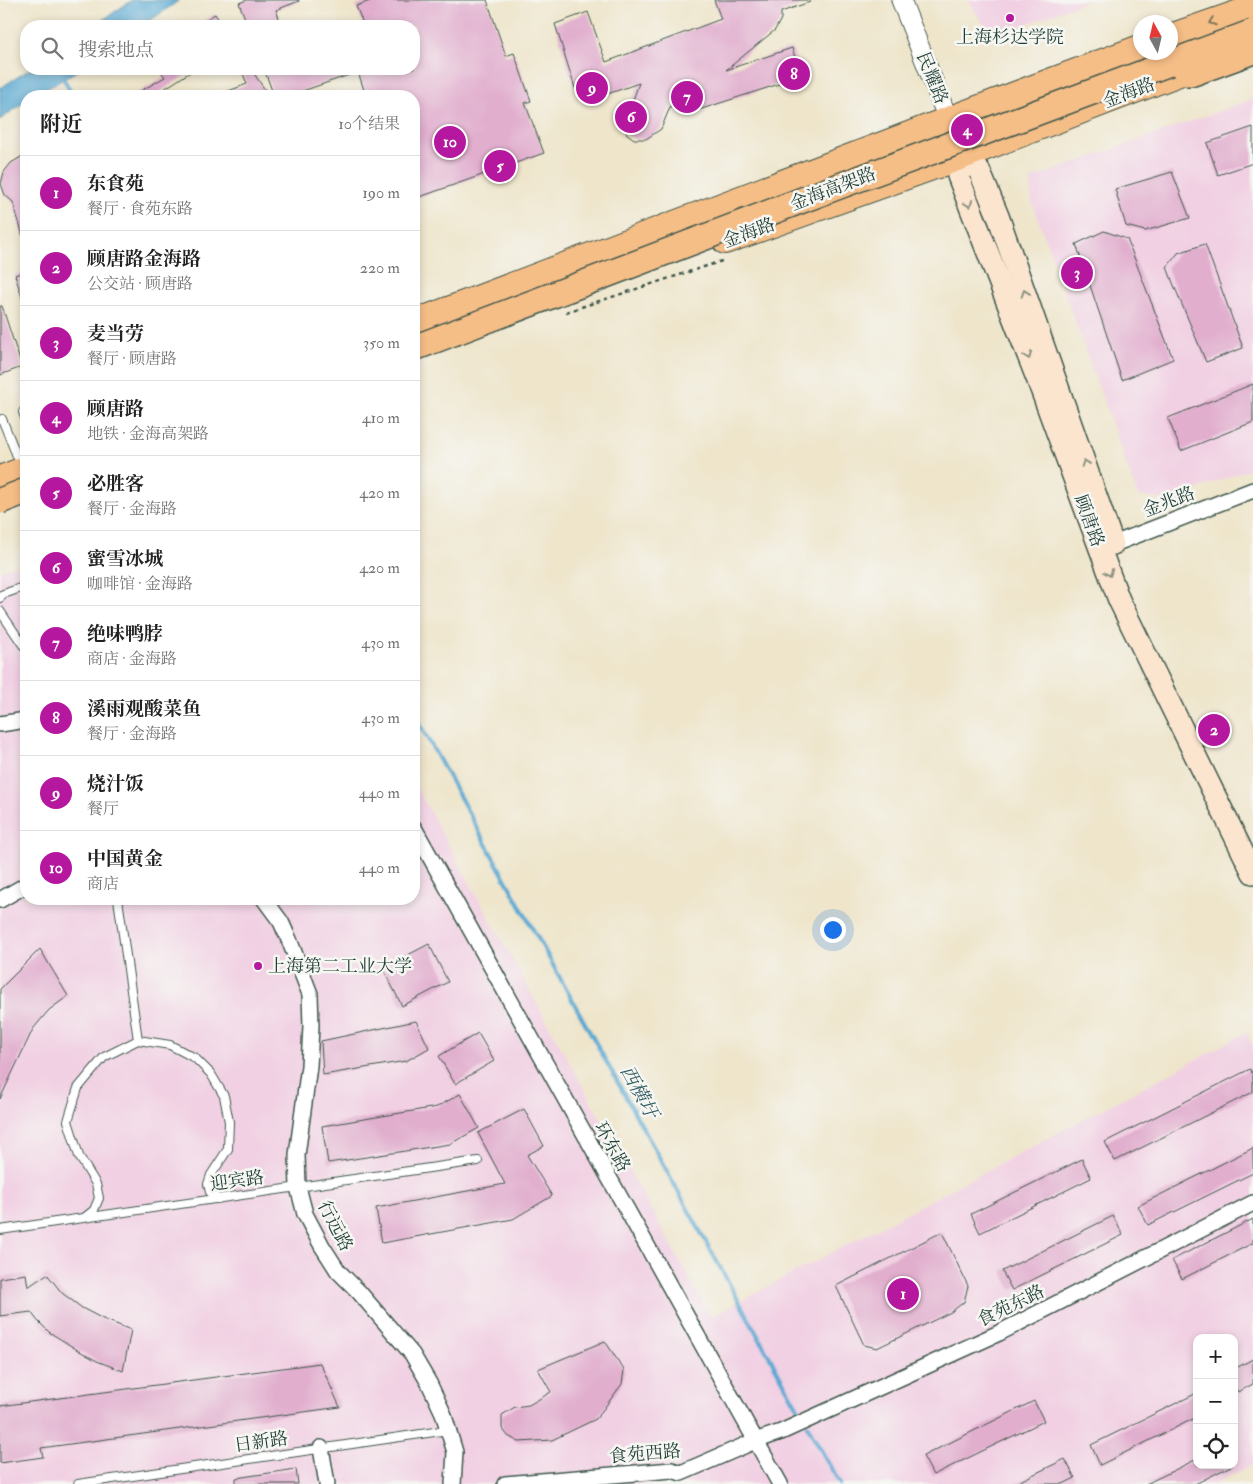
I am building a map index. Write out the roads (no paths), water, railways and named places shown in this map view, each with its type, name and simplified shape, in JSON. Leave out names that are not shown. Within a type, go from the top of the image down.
[{"type":"highway","name":"金海高架路","points":[[420,346],[853,181],[1253,32]]},
{"type":"highway","points":[[1141,74],[1193,73],[1253,51]]},
{"type":"highway","name":"金海高架路","points":[[420,329],[888,153],[1145,60]]},
{"type":"highway","points":[[0,485],[20,480]]},
{"type":"highway","points":[[0,501],[20,482]]},
{"type":"main road","points":[[1178,33],[1253,7]]},
{"type":"main road","name":"金海路","points":[[420,354],[960,158],[1253,45]]},
{"type":"main road","name":"金海路","points":[[420,320],[1133,51]]},
{"type":"main road","name":"民耀路","points":[[948,119],[960,158]]},
{"type":"main road","name":"顾唐路","points":[[960,158],[958,176],[1038,381],[1106,546],[1131,589],[1253,843]]},
{"type":"main road","points":[[0,508],[20,483]]},
{"type":"main road","name":"顾唐路","points":[[1106,546],[1119,600],[1253,873]]},
{"type":"street","name":"民耀路","points":[[901,0],[948,119]]},
{"type":"street","name":"金兆路","points":[[1106,546],[1253,490]]},
{"type":"street","points":[[0,724],[20,721]]},
{"type":"street","name":"环东路","points":[[420,839],[780,1484]]},
{"type":"street","points":[[0,900],[20,888]]},
{"type":"street","name":"行远路","points":[[268,905],[281,922],[310,994],[309,1058],[297,1155],[298,1188],[305,1214],[338,1271],[359,1292],[412,1354],[429,1383],[443,1413],[455,1452],[453,1484]]},
{"type":"street","name":"食苑东路","points":[[781,1432],[999,1334],[1253,1203]]},
{"type":"street","name":"食苑西路","points":[[505,1484],[672,1470],[682,1478],[755,1441],[781,1432]]},
{"type":"street","points":[[322,1448],[327,1484]]},
{"type":"lane","points":[[2,419],[20,474]]},
{"type":"lane","points":[[0,598],[1,594],[20,588]]},
{"type":"lane","points":[[0,611],[20,641]]},
{"type":"lane","points":[[119,905],[138,1040]]},
{"type":"lane","points":[[84,1218],[94,1210],[99,1198],[96,1184],[79,1156],[68,1121],[78,1088],[104,1057],[138,1040],[170,1045],[196,1058],[211,1074],[224,1096],[229,1122],[228,1149],[211,1175],[208,1184],[210,1192],[218,1199]]},
{"type":"lane","name":"迎宾路","points":[[0,1230],[478,1161]]},
{"type":"lane","name":"日新路","points":[[78,1484],[448,1430]]},
{"type":"water","points":[[132,0],[180,0],[151,20],[103,20]]},
{"type":"water","points":[[21,75],[70,75],[45,90],[20,90],[20,105],[0,120],[0,88]]},
{"type":"waterway","points":[[62,76],[70,90]]},
{"type":"waterway","name":"西横圩","points":[[420,725],[804,1419]]},
{"type":"waterway","name":"西横圩","points":[[807,1425],[840,1484]]},
{"type":"place","name":"上海杉达学院","points":[[1010,18]]},
{"type":"place","name":"溪雨观酸菜鱼","points":[[794,74]]},
{"type":"place","name":"烧汁饭","points":[[592,88]]},
{"type":"place","name":"绝味鸭脖","points":[[687,97]]},
{"type":"place","name":"蜜雪冰城","points":[[631,117]]},
{"type":"place","name":"顾唐路","points":[[967,130]]},
{"type":"place","name":"中国黄金","points":[[450,142]]},
{"type":"place","name":"必胜客","points":[[500,166]]},
{"type":"place","name":"麦当劳","points":[[1077,273]]},
{"type":"place","name":"顾唐路金海路","points":[[1214,730]]},
{"type":"place","name":"上海第二工业大学","points":[[258,966]]},
{"type":"place","name":"东食苑","points":[[903,1294]]}]
